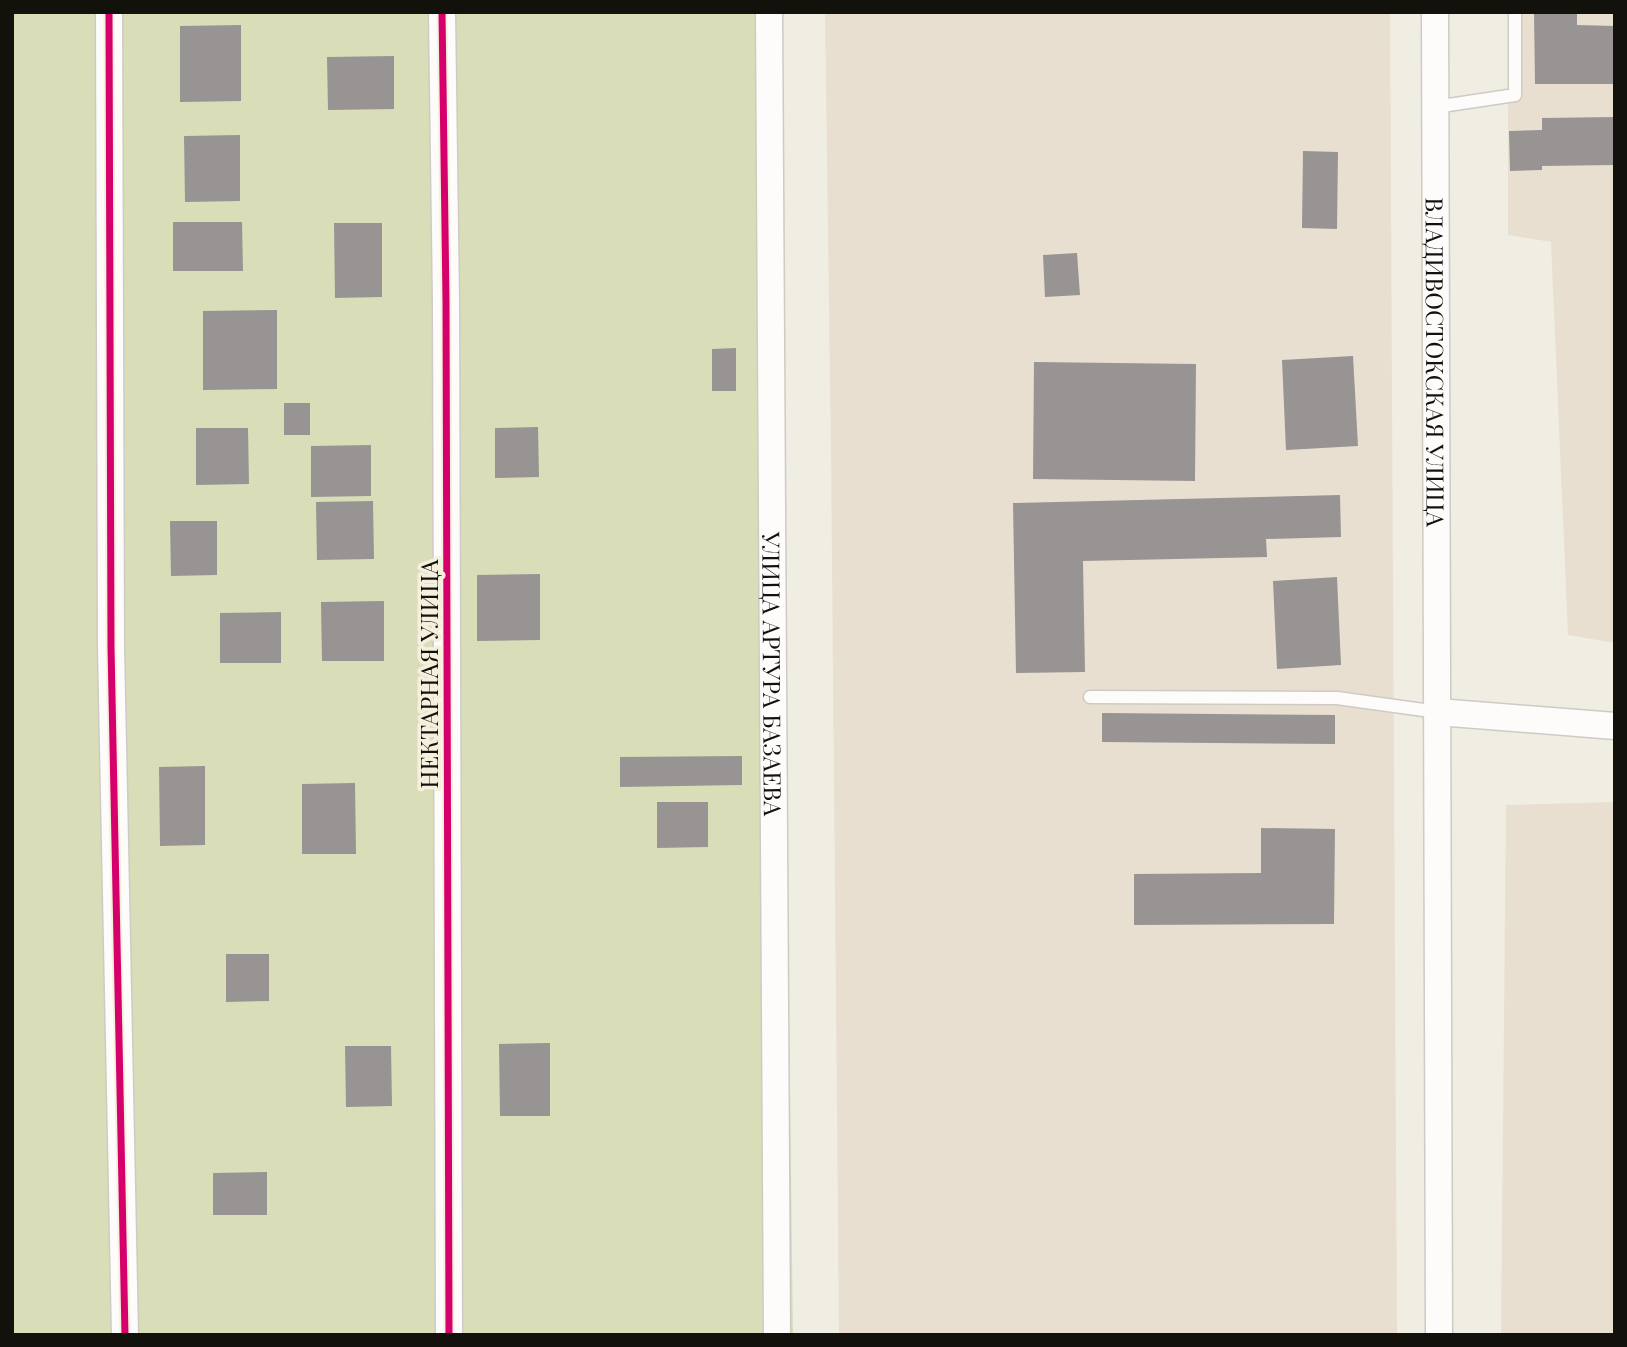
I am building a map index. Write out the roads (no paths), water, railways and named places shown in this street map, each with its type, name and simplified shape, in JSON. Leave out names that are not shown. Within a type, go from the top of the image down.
[{"type":"street","points":[[109,12],[111,634],[125,1335]]},
{"type":"street","name":"НЕКТАРНАЯ УЛИЦА","points":[[442,12],[446,315],[449,1335]]},
{"type":"street","name":"УЛИЦА АРТУРА БАЗАЕВА","points":[[769,12],[777,1335]]},
{"type":"street","name":"ВЛАДИВОСТОКСКАЯ УЛИЦА","points":[[1435,12],[1439,1335]]},
{"type":"street","points":[[1438,712],[1615,726]]},
{"type":"lane","points":[[1435,107],[1515,95],[1515,12]]},
{"type":"lane","points":[[1090,697],[1338,698],[1438,712]]}]
